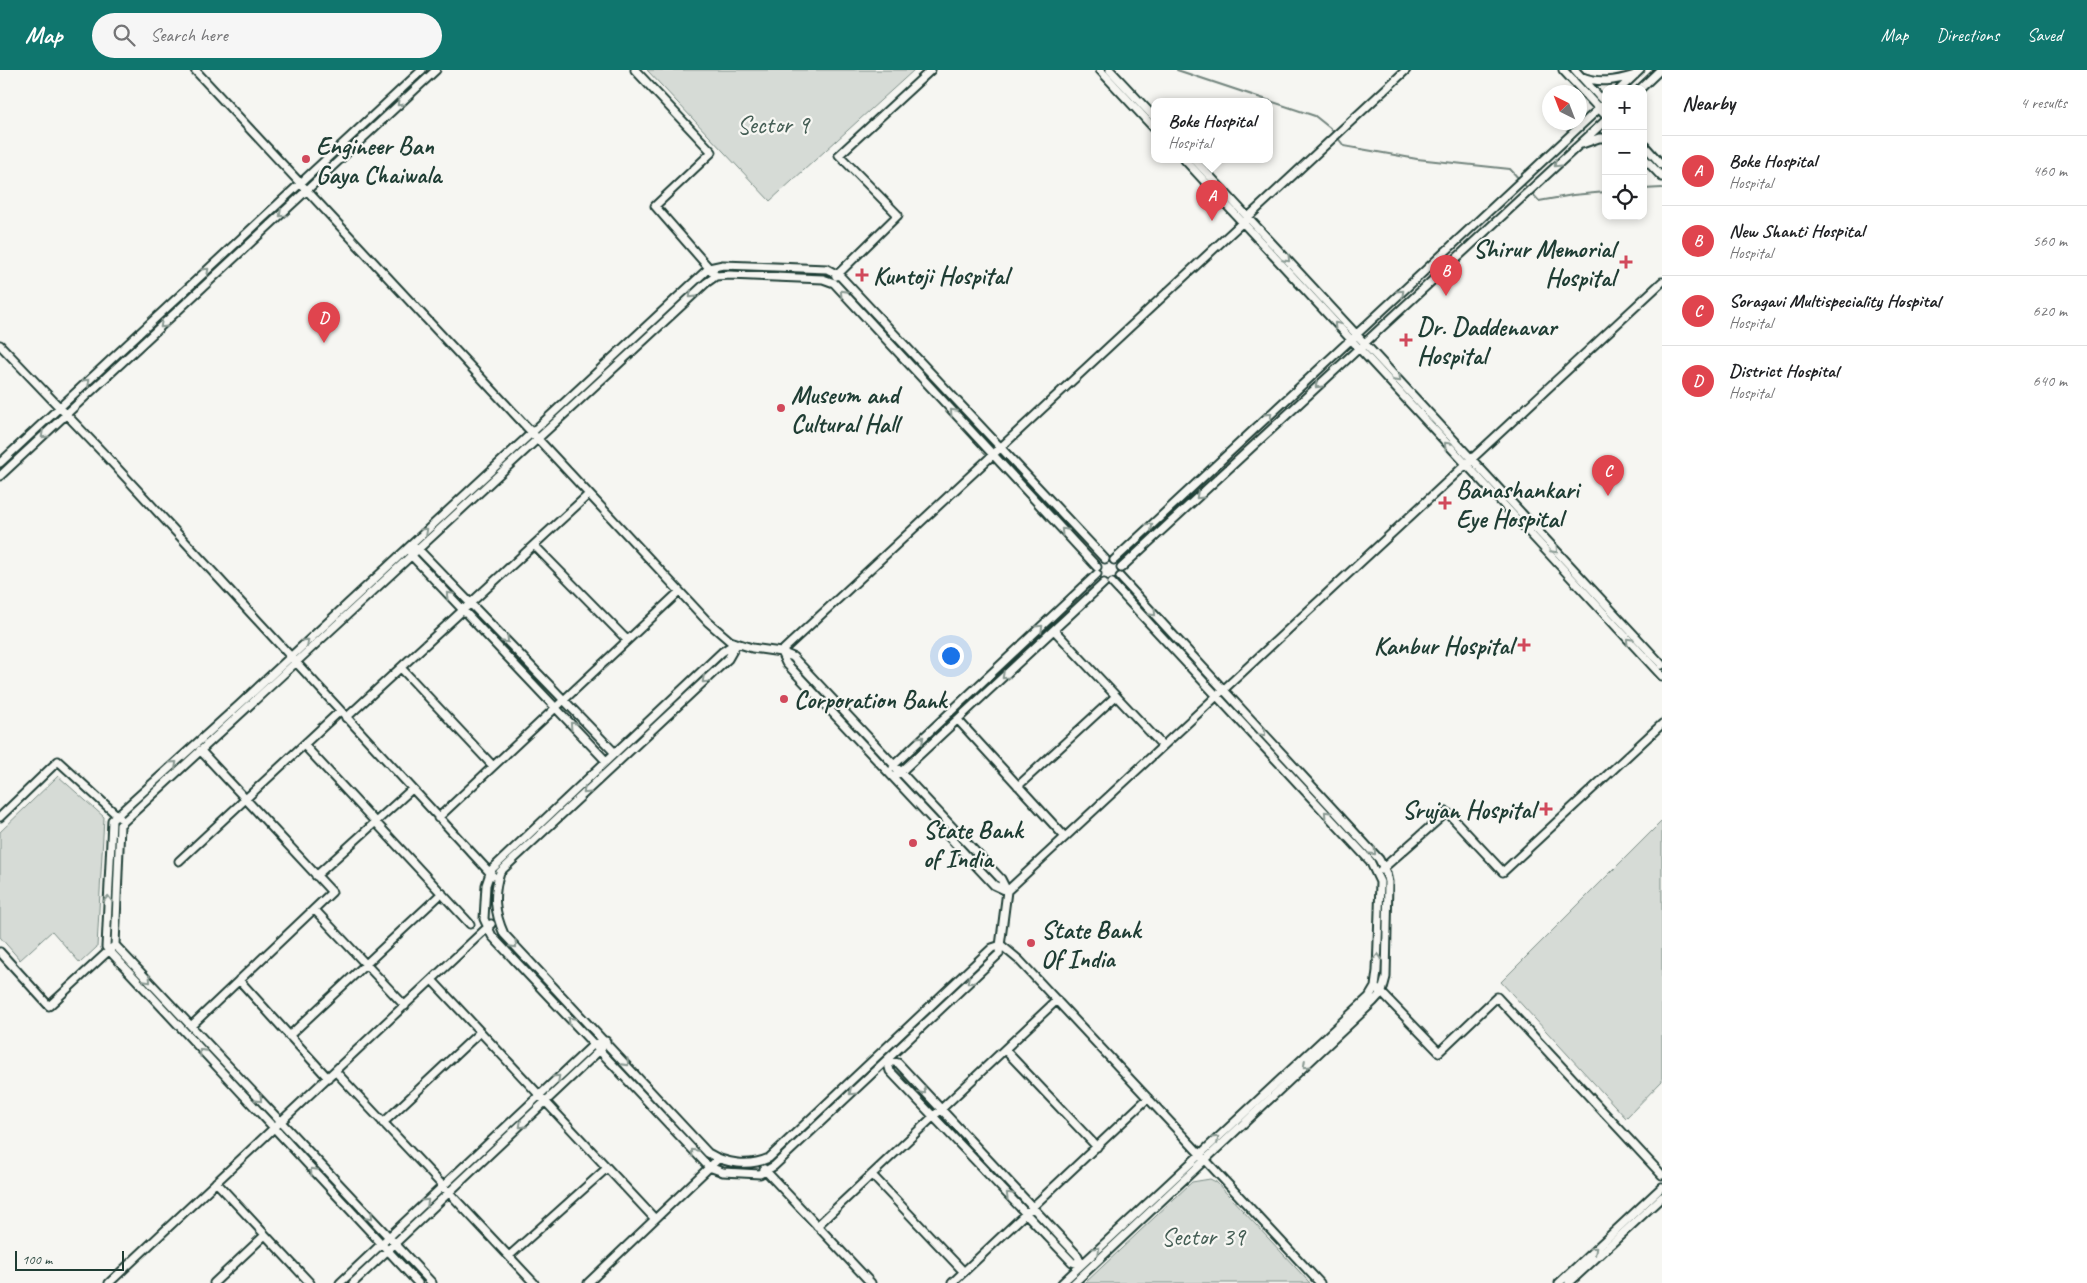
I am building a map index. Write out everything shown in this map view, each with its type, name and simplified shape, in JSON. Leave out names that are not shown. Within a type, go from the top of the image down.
[{"type":"street","points":[[195,70],[708,622],[730,642],[736,643],[752,648],[781,652],[793,657],[1001,879],[1007,891],[999,954],[774,1166],[760,1174],[723,1172],[709,1167],[492,936],[484,919],[486,884],[490,874],[508,853],[722,652],[736,643]]},
{"type":"street","points":[[0,463],[422,70]]},
{"type":"street","points":[[0,476],[436,70]]},
{"type":"street","points":[[636,70],[712,152],[655,206],[716,276]]},
{"type":"street","points":[[830,282],[898,216],[839,155],[931,70]]},
{"type":"street","points":[[1100,70],[1151,125]]},
{"type":"street","points":[[1110,70],[1151,114]]},
{"type":"street","points":[[781,652],[1406,70]]},
{"type":"street","points":[[1563,70],[1602,113]]},
{"type":"street","points":[[1643,85],[1660,70]]},
{"type":"street","points":[[1578,73],[1592,81],[1607,81],[1638,73]]},
{"type":"street","points":[[1578,73],[1602,100]]},
{"type":"street","points":[[1624,85],[1638,73]]},
{"type":"street","points":[[1574,81],[1575,85]]},
{"type":"street","points":[[1114,560],[1602,106]]},
{"type":"street","points":[[1062,1283],[1373,1002],[1386,977],[1388,882],[1379,859],[1120,577],[1121,568],[1602,122]]},
{"type":"street","points":[[1569,137],[1571,130]]},
{"type":"street","points":[[1578,145],[1602,139]]},
{"type":"street","points":[[1647,148],[1662,165]]},
{"type":"street","points":[[1647,160],[1662,177]]},
{"type":"street","points":[[1188,163],[1246,219],[1364,342],[1662,665]]},
{"type":"street","points":[[1198,163],[1350,340],[1662,676]]},
{"type":"street","points":[[432,1283],[115,945],[120,824],[200,750],[409,546],[709,268],[724,265],[827,269],[838,275],[1106,559],[1114,560],[1121,568]]},
{"type":"street","points":[[418,1283],[106,947],[112,820],[418,549],[706,283],[716,276],[823,279],[834,283],[1108,583],[1217,696],[1370,861],[1380,882],[1378,990],[1439,1052],[1497,997],[1662,1175]]},
{"type":"street","points":[[1007,891],[1662,282]]},
{"type":"street","points":[[0,345],[60,407],[490,874],[498,878]]},
{"type":"street","points":[[346,718],[588,494]]},
{"type":"street","points":[[534,545],[627,640]]},
{"type":"street","points":[[409,546],[418,549],[614,753]]},
{"type":"street","points":[[409,546],[411,555],[606,761]]},
{"type":"street","points":[[892,776],[894,765],[1097,571],[1106,559]]},
{"type":"street","points":[[892,776],[901,772],[1054,630],[1108,583],[1120,577]]},
{"type":"street","points":[[438,818],[679,592]]},
{"type":"street","points":[[1054,630],[1163,746]]},
{"type":"street","points":[[736,643],[728,658],[500,872],[496,886],[497,919],[504,934],[606,1041],[708,1153],[718,1159],[743,1163],[759,1162],[769,1158],[992,948],[1001,945]]},
{"type":"street","points":[[781,652],[786,663],[994,885],[1007,891]]},
{"type":"street","points":[[401,668],[493,766]]},
{"type":"street","points":[[1018,786],[1116,696]]},
{"type":"street","points":[[179,861],[340,711]]},
{"type":"street","points":[[958,720],[1065,837]]},
{"type":"street","points":[[1377,874],[1447,812],[1503,872],[1662,724]]},
{"type":"street","points":[[304,745],[470,924]]},
{"type":"street","points":[[191,1026],[332,892],[200,750]]},
{"type":"street","points":[[0,817],[58,761],[124,821]]},
{"type":"street","points":[[316,876],[412,789]]},
{"type":"street","points":[[289,1036],[442,893]]},
{"type":"street","points":[[314,909],[405,1006]]},
{"type":"street","points":[[109,1283],[497,919]]},
{"type":"street","points":[[0,952],[49,1006],[115,945]]},
{"type":"street","points":[[1001,945],[1020,960],[1320,1283]]},
{"type":"street","points":[[238,980],[328,1078]]},
{"type":"street","points":[[432,980],[655,1219]]},
{"type":"street","points":[[817,1226],[1057,1000]]},
{"type":"street","points":[[383,1122],[480,1032]]},
{"type":"street","points":[[340,1283],[594,1044],[606,1041]]},
{"type":"street","points":[[353,1283],[600,1051],[606,1041]]},
{"type":"street","points":[[1004,1050],[1097,1147]]},
{"type":"street","points":[[887,1060],[898,1063],[1078,1256],[1081,1265]]},
{"type":"street","points":[[887,1060],[890,1071],[1072,1262],[1081,1265]]},
{"type":"street","points":[[335,1071],[534,1283]]},
{"type":"street","points":[[952,1283],[1148,1098]]},
{"type":"street","points":[[1074,1283],[1203,1157]]},
{"type":"street","points":[[588,1283],[718,1159]]},
{"type":"street","points":[[759,1162],[765,1171],[871,1283]]},
{"type":"street","points":[[509,1256],[607,1168]]},
{"type":"street","points":[[872,1175],[964,1272]]},
{"type":"street","points":[[216,1182],[310,1283]]},
{"type":"street","points":[[1558,1283],[1662,1186]]},
{"type":"street","points":[[1570,1283],[1662,1197]]},
{"type":"street","points":[[214,1283],[265,1235]]},
{"type":"green space","name":"Sector 9","points":[[647,70],[914,70],[770,201]]},
{"type":"green space","points":[[58,776],[104,817],[97,947],[80,963],[52,931],[20,960],[0,937],[0,832]]},
{"type":"green space","points":[[1662,821],[1662,1081],[1626,1118],[1501,982]]},
{"type":"green space","name":"Sector 39","points":[[1210,1179],[1216,1182],[1310,1283],[1085,1283],[1192,1182]]},
{"type":"waterway","points":[[1177,70],[1261,98]]},
{"type":"waterway","points":[[1273,102],[1315,116],[1330,128],[1344,146],[1417,159],[1510,169],[1539,201],[1602,192]]},
{"type":"waterway","points":[[1647,189],[1662,188]]},
{"type":"place","name":"Engineer Ban Gaya Chaiwala","points":[[306,159]]},
{"type":"place","name":"Boke Hospital","points":[[1212,221]]},
{"type":"place","name":"Shirur Memorial Hospital","points":[[1626,262]]},
{"type":"place","name":"Kuntoji Hospital","points":[[862,275]]},
{"type":"place","name":"New Shanti Hospital","points":[[1446,296]]},
{"type":"place","name":"Dr. Daddenavar Hospital","points":[[1406,340]]},
{"type":"place","name":"District Hospital","points":[[324,343]]},
{"type":"place","name":"Museum and Cultural Hall","points":[[781,408]]},
{"type":"place","name":"Soragavi Multispeciality Hospital","points":[[1608,496]]},
{"type":"place","name":"Banashankari Eye Hospital","points":[[1445,503]]},
{"type":"place","name":"Kanbur Hospital","points":[[1524,645]]},
{"type":"place","name":"Corporation Bank","points":[[784,699]]},
{"type":"place","name":"Srujan Hospital","points":[[1546,809]]},
{"type":"place","name":"State Bank of India","points":[[913,843]]},
{"type":"place","name":"State Bank Of India","points":[[1031,943]]}]
